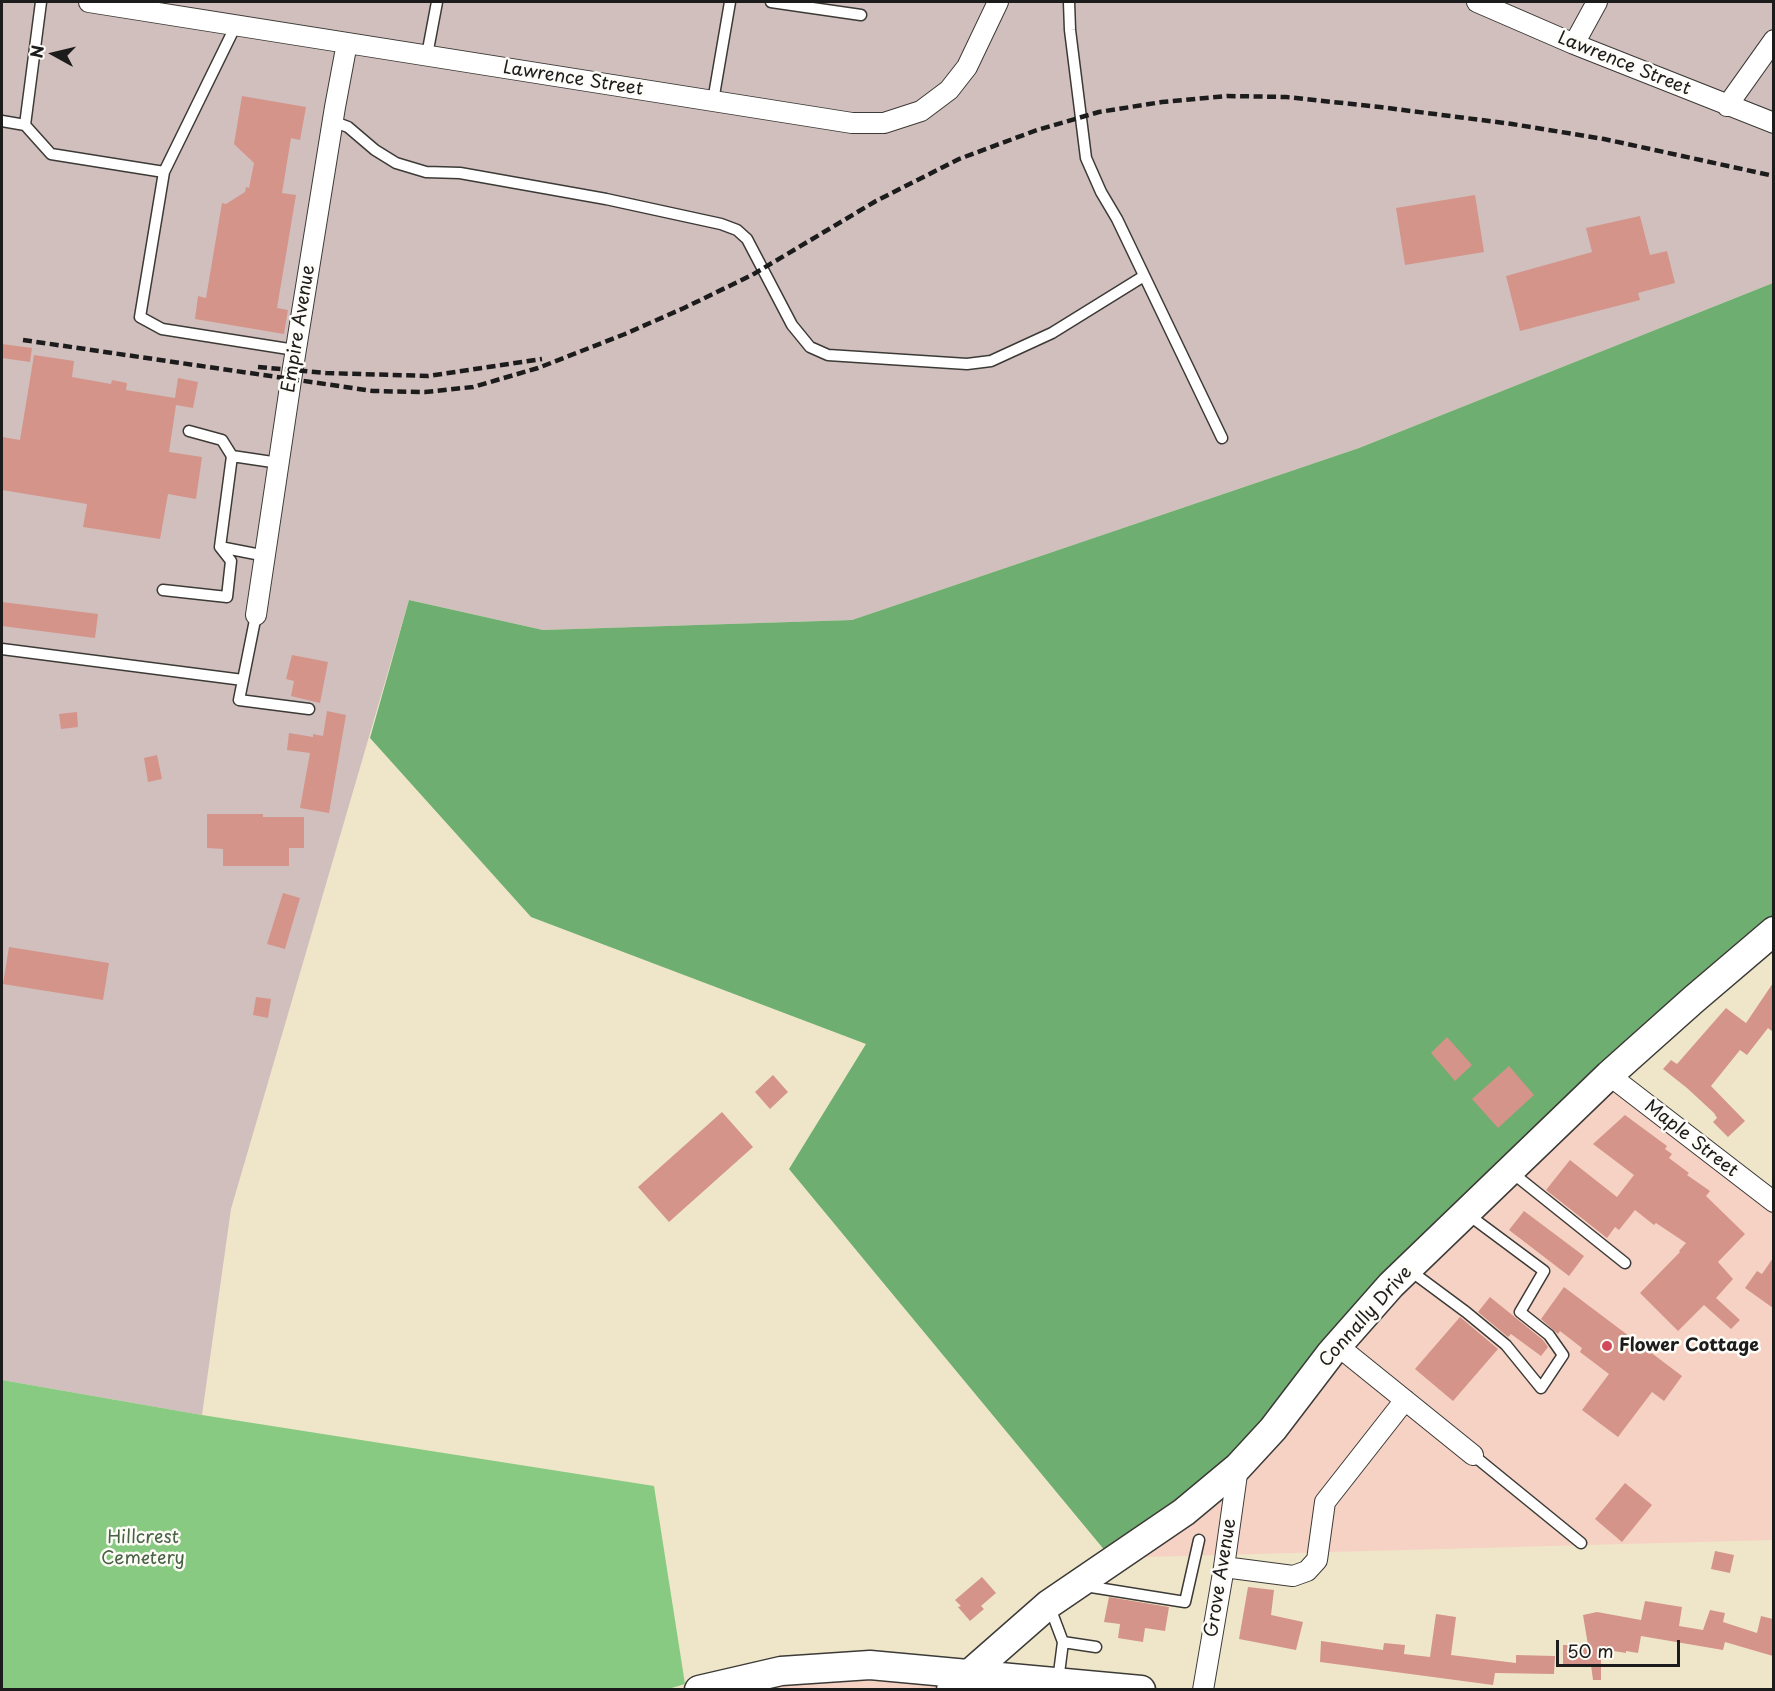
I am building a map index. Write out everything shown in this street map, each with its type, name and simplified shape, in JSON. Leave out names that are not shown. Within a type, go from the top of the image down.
[{"type":"street","name":"Lawrence Street","points":[[89,2],[852,123],[884,123],[921,111],[949,90],[967,66],[998,2]]},
{"type":"street","name":"Lawrence Street","points":[[1477,2],[1500,6],[1574,44],[1773,123]]},
{"type":"street","points":[[1574,44],[1597,2]]},
{"type":"street","points":[[1727,106],[1773,40]]},
{"type":"street","name":"Empire Avenue","points":[[256,615],[332,121],[347,43]]},
{"type":"street","name":"Connally Drive","points":[[961,1681],[1049,1605],[1184,1512],[1238,1467],[1273,1429],[1338,1346],[1391,1285],[1609,1075],[1773,931]]},
{"type":"street","name":"Maple Street","points":[[1609,1075],[1773,1202]]},
{"type":"street","points":[[1338,1346],[1473,1455]]},
{"type":"street","points":[[1224,1567],[1293,1576],[1307,1571],[1317,1560],[1325,1502],[1405,1400]]},
{"type":"street","name":"Grove Avenue","points":[[1203,1689],[1238,1467]]},
{"type":"street","points":[[699,1689],[781,1671],[870,1665],[961,1681],[1058,1681],[1141,1689]]},
{"type":"lane","points":[[25,125],[41,2]]},
{"type":"lane","points":[[427,55],[437,2]]},
{"type":"lane","points":[[713,101],[730,2]]},
{"type":"lane","points":[[771,2],[861,15]]},
{"type":"lane","points":[[1069,2],[1070,30],[1086,158],[1222,438]]},
{"type":"lane","points":[[236,25],[164,172],[140,317],[162,329],[296,350]]},
{"type":"lane","points":[[2,121],[25,125],[51,154],[164,172]]},
{"type":"lane","points":[[332,121],[348,127],[375,150],[396,163],[426,172],[460,173],[606,199],[721,224],[737,230],[747,239],[792,325],[810,347],[828,355],[967,364],[991,361],[1052,333],[1144,276]]},
{"type":"lane","points":[[163,590],[226,597],[231,561],[220,547],[232,456],[222,440],[189,431]]},
{"type":"lane","points":[[232,456],[279,463]]},
{"type":"lane","points":[[220,547],[266,556]]},
{"type":"lane","points":[[256,615],[239,700],[309,709]]},
{"type":"lane","points":[[2,649],[243,680]]},
{"type":"lane","points":[[1510,1171],[1624,1263]]},
{"type":"lane","points":[[1408,1269],[1466,1311],[1506,1345],[1541,1388],[1563,1355],[1549,1335],[1520,1312],[1544,1271],[1466,1212]]},
{"type":"lane","points":[[1473,1455],[1581,1543]]},
{"type":"lane","points":[[1078,1585],[1185,1602],[1199,1540]]},
{"type":"lane","points":[[1049,1605],[1064,1642],[1058,1681]]},
{"type":"lane","points":[[1064,1642],[1095,1647]]},
{"type":"shaded area","points":[[2,2],[1773,2],[1773,283],[1359,448],[852,620],[543,630],[409,600],[231,1209],[202,1415],[2,1380]]},
{"type":"shaded area","points":[[1625,1078],[1773,1195],[1773,1540],[1111,1558],[1407,1268]]},
{"type":"shaded area","points":[[841,1663],[957,1689],[719,1690]]},
{"type":"green space","points":[[1773,283],[1773,943],[1407,1268],[1235,1481],[1111,1558],[789,1169],[866,1044],[531,917],[370,738],[409,600],[543,630],[852,620],[1359,448]]},
{"type":"green space","name":"Hillcrest Cemetery","points":[[2,1380],[202,1415],[654,1486],[685,1684],[665,1690],[2,1689]]},
{"type":"building","points":[[242,96],[306,107],[300,140],[291,138],[282,193],[296,195],[277,308],[288,310],[284,334],[195,319],[198,296],[206,298],[222,203],[226,204],[245,192],[246,187],[249,188],[254,163],[234,144]]},
{"type":"building","points":[[1475,195],[1484,252],[1405,265],[1396,208]]},
{"type":"building","points":[[1640,216],[1650,255],[1667,251],[1675,283],[1638,293],[1640,300],[1520,331],[1506,276],[1592,252],[1586,228]]},
{"type":"building","points":[[2,344],[32,348],[30,362],[2,358]]},
{"type":"building","points":[[34,355],[74,361],[72,377],[111,384],[112,380],[127,383],[126,390],[175,398],[178,378],[198,382],[193,408],[176,405],[169,452],[202,457],[196,499],[168,494],[160,539],[83,527],[87,504],[2,490],[2,437],[20,440]]},
{"type":"building","points":[[2,602],[98,614],[95,638],[2,626]]},
{"type":"building","points":[[292,655],[328,662],[320,703],[291,696],[294,681],[286,679]]},
{"type":"building","points":[[327,711],[346,715],[329,813],[300,808],[310,753],[287,750],[289,733],[313,737],[313,734],[323,736]]},
{"type":"building","points":[[77,712],[78,727],[61,729],[59,714]]},
{"type":"building","points":[[157,755],[162,779],[148,782],[144,758]]},
{"type":"building","points":[[207,814],[304,817],[304,848],[289,848],[289,866],[223,866],[223,849],[207,848]]},
{"type":"building","points":[[283,893],[300,898],[285,949],[267,944]]},
{"type":"building","points":[[9,947],[109,963],[103,1000],[3,984]]},
{"type":"building","points":[[1773,983],[1773,1032],[1768,1028],[1747,1055],[1740,1050],[1711,1086],[1745,1121],[1728,1137],[1713,1122],[1717,1118],[1714,1113],[1663,1069],[1671,1060],[1677,1064],[1726,1008],[1746,1023]]},
{"type":"building","points":[[256,997],[271,999],[268,1018],[253,1015]]},
{"type":"building","points":[[1447,1037],[1472,1065],[1455,1081],[1431,1053]]},
{"type":"building","points":[[1509,1066],[1534,1095],[1498,1128],[1472,1099]]},
{"type":"building","points":[[773,1075],[788,1092],[770,1109],[755,1092]]},
{"type":"building","points":[[722,1112],[753,1147],[669,1222],[638,1187]]},
{"type":"building","points":[[1625,1115],[1667,1146],[1665,1149],[1672,1154],[1669,1158],[1689,1173],[1687,1175],[1710,1191],[1706,1196],[1745,1234],[1718,1262],[1733,1279],[1716,1298],[1740,1320],[1731,1329],[1704,1305],[1678,1331],[1640,1293],[1686,1243],[1656,1223],[1654,1225],[1635,1210],[1619,1230],[1615,1227],[1607,1238],[1546,1190],[1570,1160],[1617,1197],[1634,1175],[1593,1144]]},
{"type":"building","points":[[1524,1211],[1584,1256],[1569,1276],[1509,1230]]},
{"type":"building","points":[[1773,1258],[1773,1308],[1745,1288],[1757,1271],[1762,1274]]},
{"type":"building","points":[[1564,1287],[1682,1376],[1664,1401],[1652,1392],[1618,1437],[1582,1410],[1609,1374],[1580,1352],[1582,1348],[1560,1331],[1558,1334],[1541,1319]]},
{"type":"building","points":[[1490,1297],[1543,1340],[1548,1347],[1541,1356],[1511,1334],[1508,1337],[1478,1312]]},
{"type":"building","points":[[1460,1317],[1498,1349],[1453,1401],[1415,1369]]},
{"type":"building","points":[[1625,1483],[1652,1505],[1622,1542],[1595,1519]]},
{"type":"building","points":[[1715,1551],[1734,1555],[1730,1573],[1711,1569]]},
{"type":"building","points":[[982,1577],[996,1593],[981,1606],[984,1609],[970,1621],[955,1600]]},
{"type":"building","points":[[1248,1587],[1274,1590],[1271,1615],[1303,1622],[1296,1650],[1239,1639]]},
{"type":"building","points":[[1109,1597],[1169,1607],[1165,1631],[1145,1628],[1143,1642],[1118,1638],[1120,1624],[1104,1622]]},
{"type":"building","points":[[1645,1601],[1682,1607],[1679,1626],[1703,1630],[1710,1610],[1725,1613],[1723,1622],[1757,1633],[1761,1616],[1773,1619],[1773,1656],[1725,1642],[1723,1650],[1641,1636],[1638,1653],[1601,1649],[1601,1680],[1593,1680],[1591,1665],[1563,1665],[1563,1645],[1588,1645],[1583,1615],[1597,1612],[1641,1620]]},
{"type":"building","points":[[1436,1614],[1456,1617],[1451,1655],[1516,1663],[1516,1655],[1555,1656],[1554,1674],[1495,1673],[1493,1685],[1320,1662],[1321,1641],[1383,1650],[1384,1643],[1405,1645],[1404,1654],[1430,1657]]},
{"type":"railway","points":[[23,340],[373,391],[425,392],[473,387],[538,368],[684,308],[752,275],[876,201],[959,159],[1037,130],[1099,112],[1162,102],[1227,96],[1286,97],[1380,107],[1512,124],[1604,139],[1774,176]]},
{"type":"railway","points":[[258,367],[326,373],[428,376],[542,359]]},
{"type":"place","name":"Flower Cottage","points":[[1607,1346]]}]
